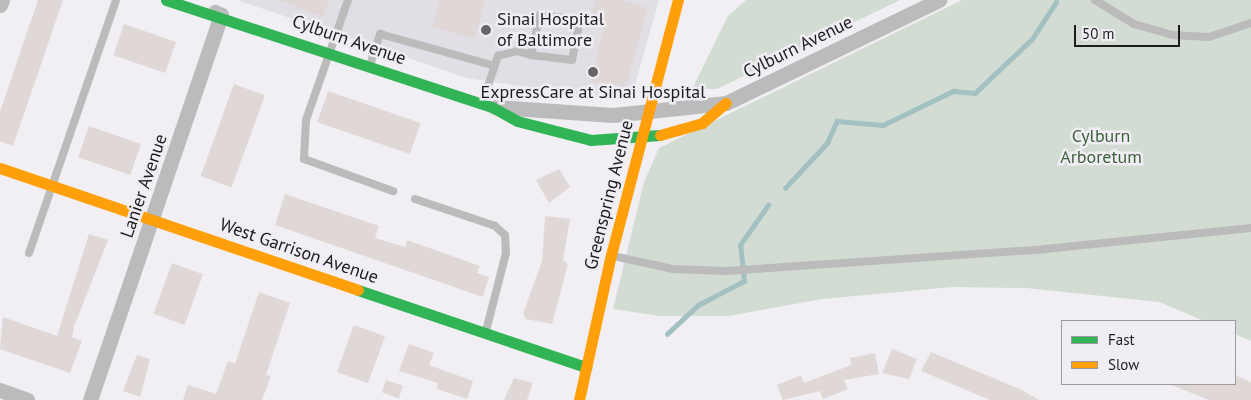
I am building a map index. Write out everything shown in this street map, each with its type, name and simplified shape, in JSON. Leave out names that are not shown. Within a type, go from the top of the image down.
[{"type":"street","points":[[0,5],[2,0]]},
{"type":"street","name":"Cylburn Avenue","points":[[166,0],[221,15],[487,106],[517,121],[563,135],[612,141],[641,139],[702,123],[726,103],[939,0]]},
{"type":"street","points":[[191,0],[221,15]]},
{"type":"street","name":"Greenspring Avenue","points":[[579,400],[611,255],[678,0]]},
{"type":"street","name":"Lanier Avenue","points":[[90,400],[221,15]]},
{"type":"street","name":"Cylburn Avenue","points":[[487,106],[648,114],[726,103]]},
{"type":"street","name":"West Garrison Avenue","points":[[0,168],[586,367]]},
{"type":"street","points":[[0,390],[27,400]]},
{"type":"lane","points":[[29,254],[50,185],[116,0]]},
{"type":"lane","points":[[348,0],[306,120],[304,158],[393,191]]},
{"type":"lane","points":[[1095,0],[1134,24],[1172,35],[1209,37],[1251,23]]},
{"type":"lane","points":[[487,106],[492,65],[507,53],[572,60],[580,20],[540,15],[531,55]]},
{"type":"lane","points":[[369,67],[380,34],[492,65]]},
{"type":"lane","points":[[415,199],[495,226],[504,235],[506,253],[486,333]]},
{"type":"lane","points":[[611,255],[673,269],[726,271],[772,265],[1045,249],[1251,228]]},
{"type":"shaded area","name":"Sinai Hospital of Baltimore","points":[[237,0],[659,0],[634,88],[614,100],[467,78]]},
{"type":"green space","points":[[746,0],[900,0],[717,89],[692,89],[728,16]]},
{"type":"green space","name":"Cylburn Arboretum","points":[[962,0],[1251,0],[1251,341],[1236,334],[1236,320],[1202,320],[1159,302],[1026,288],[952,287],[822,299],[729,316],[660,316],[613,309],[644,182],[659,148]]},
{"type":"building","points":[[38,0],[63,0],[13,146],[0,141],[0,112]]},
{"type":"building","points":[[279,0],[329,0],[323,17]]},
{"type":"building","points":[[440,0],[485,0],[475,39],[432,27]]},
{"type":"building","points":[[595,0],[620,0],[648,8],[626,87],[591,82],[605,20],[591,16]]},
{"type":"building","points":[[124,24],[176,42],[165,73],[113,55]]},
{"type":"building","points":[[234,84],[265,95],[231,187],[200,176]]},
{"type":"building","points":[[328,91],[421,123],[410,154],[317,122]]},
{"type":"building","points":[[89,126],[141,144],[130,175],[78,157]]},
{"type":"building","points":[[559,169],[570,187],[549,203],[536,180]]},
{"type":"building","points":[[285,194],[379,226],[375,238],[405,247],[407,240],[480,266],[477,273],[489,277],[483,297],[275,225]]},
{"type":"building","points":[[545,216],[570,219],[563,260],[568,264],[552,324],[526,319],[523,313],[542,261]]},
{"type":"building","points":[[89,234],[108,240],[74,327],[72,337],[82,341],[70,373],[0,349],[3,317],[57,336]]},
{"type":"building","points":[[172,263],[203,274],[185,325],[154,314]]},
{"type":"building","points":[[259,292],[290,303],[266,375],[271,376],[262,400],[183,400],[188,385],[216,394],[228,361],[235,364]]},
{"type":"building","points":[[354,325],[385,336],[368,383],[337,372]]},
{"type":"building","points":[[409,344],[434,353],[429,365],[473,381],[467,399],[437,389],[438,383],[399,371]]},
{"type":"building","points":[[892,349],[917,359],[909,379],[882,373]]},
{"type":"building","points":[[931,352],[1020,389],[1039,400],[990,400],[921,371]]},
{"type":"building","points":[[875,353],[879,374],[844,380],[848,389],[823,399],[820,391],[783,400],[777,385],[801,375],[804,383],[851,365],[850,358]]},
{"type":"building","points":[[137,355],[150,359],[140,397],[123,391]]},
{"type":"building","points":[[1236,375],[1251,382],[1251,400],[1209,400],[1172,385],[1236,385]]},
{"type":"building","points":[[514,378],[533,383],[527,400],[504,400]]},
{"type":"building","points":[[386,380],[403,386],[399,398],[382,392]]},
{"type":"waterway","points":[[785,188],[827,143],[837,121],[883,125],[953,91],[975,93],[1032,39],[1056,2]]},
{"type":"waterway","points":[[667,334],[698,305],[744,281],[740,245],[768,205]]},
{"type":"traffic: fast","points":[[166,0],[492,107],[517,121],[591,140],[660,135]]},
{"type":"traffic: fast","points":[[358,290],[586,367]]},
{"type":"traffic: slow","points":[[579,400],[611,255],[678,0]]},
{"type":"traffic: slow","points":[[660,135],[702,123],[726,103]]},
{"type":"traffic: slow","points":[[0,168],[358,290]]},
{"type":"place","name":"Sinai Hospital of Baltimore","points":[[486,30]]},
{"type":"place","name":"ExpressCare at Sinai Hospital","points":[[593,72]]}]
